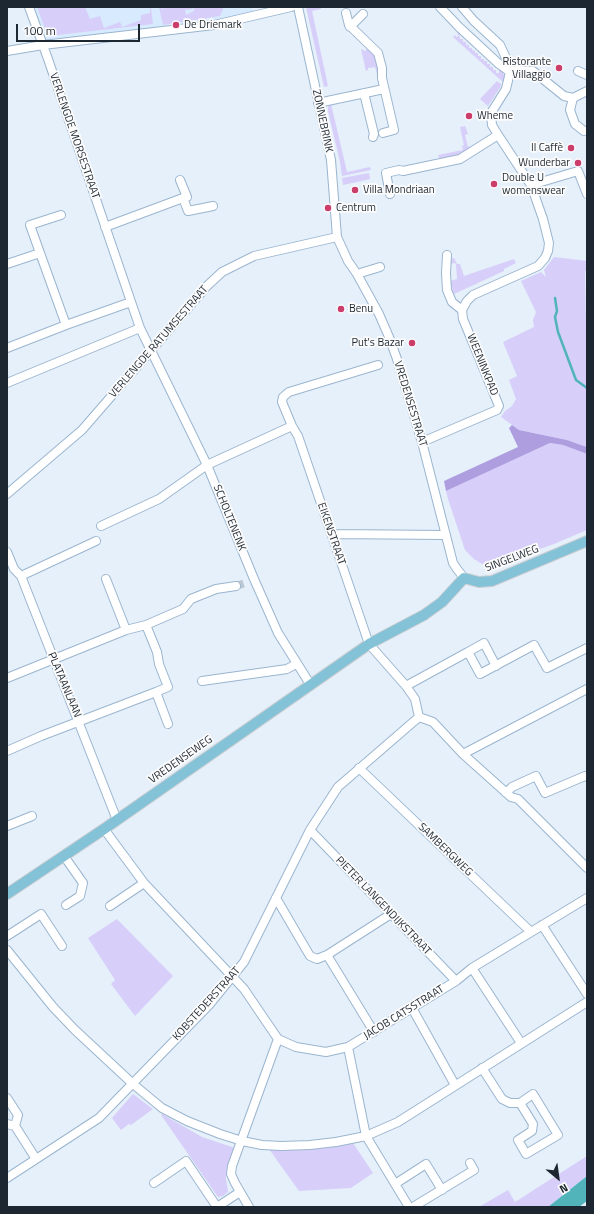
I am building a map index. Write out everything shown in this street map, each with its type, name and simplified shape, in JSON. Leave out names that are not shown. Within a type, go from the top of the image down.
[{"type":"main road","name":"SINGELWEG","points":[[464,578],[480,582],[492,581],[587,541]]},
{"type":"main road","points":[[369,644],[424,615],[442,602],[464,578]]},
{"type":"main road","name":"VREDENSEWEG","points":[[7,894],[104,829],[369,644]]},
{"type":"street","name":"VERLENGDE MORSESTRAAT","points":[[29,7],[140,328],[151,350]]},
{"type":"street","points":[[7,51],[43,45],[214,25],[291,7]]},
{"type":"street","name":"ZONNEBRINK","points":[[298,7],[331,160],[337,237]]},
{"type":"street","points":[[440,7],[459,27],[499,64],[510,72]]},
{"type":"street","points":[[462,7],[500,45],[507,60],[510,72],[506,90],[491,113],[492,125],[531,185],[543,219],[549,243],[545,258],[538,266],[473,295],[467,301],[462,310]]},
{"type":"street","points":[[346,13],[348,25],[378,53],[382,68],[384,89],[394,130],[382,132]]},
{"type":"street","points":[[350,27],[363,14]]},
{"type":"street","points":[[459,27],[470,16]]},
{"type":"street","points":[[510,72],[516,70],[533,71],[564,96],[573,98],[587,91]]},
{"type":"street","points":[[578,71],[587,75]]},
{"type":"street","points":[[318,103],[384,89]]},
{"type":"street","points":[[364,93],[374,134],[373,137]]},
{"type":"street","points":[[573,98],[571,104],[571,115],[575,124],[584,131]]},
{"type":"street","points":[[390,194],[382,174],[399,170],[403,172],[460,159],[498,135]]},
{"type":"street","points":[[531,185],[578,171],[587,194]]},
{"type":"street","points":[[105,227],[187,197],[180,180]]},
{"type":"street","points":[[183,198],[188,211],[213,206]]},
{"type":"street","points":[[61,215],[30,225],[66,325]]},
{"type":"street","name":"VREDENSESTRAAT","points":[[337,237],[348,261],[357,274],[379,314],[389,337],[422,442],[453,562],[456,569],[464,578]]},
{"type":"street","name":"VERLENGDE RATUMSESTRAAT","points":[[7,494],[82,430],[207,286],[222,272],[254,256],[337,237]]},
{"type":"street","points":[[7,264],[40,253]]},
{"type":"street","name":"WEENINKPAD","points":[[422,442],[497,410],[499,406],[463,319],[462,310],[452,302],[447,290],[447,255]]},
{"type":"street","points":[[357,274],[380,267]]},
{"type":"street","points":[[7,348],[131,302]]},
{"type":"street","points":[[7,383],[140,328]]},
{"type":"street","name":"SCHOLTENENK","points":[[151,350],[207,465],[278,633],[296,664],[310,684]]},
{"type":"street","name":"EIKENSTRAAT","points":[[369,644],[298,436],[282,402],[283,396],[289,392],[378,365]]},
{"type":"street","points":[[100,526],[159,499],[207,465],[292,426]]},
{"type":"street","points":[[332,534],[446,535]]},
{"type":"street","points":[[21,576],[96,541]]},
{"type":"street","name":"PLATAANLAAN","points":[[7,552],[14,568],[21,576],[117,820]]},
{"type":"street","points":[[106,579],[126,630]]},
{"type":"street","points":[[245,582],[254,579]]},
{"type":"street","points":[[7,678],[126,630],[146,625],[183,609],[191,599],[216,589],[236,586]]},
{"type":"street","points":[[7,751],[79,721],[168,687],[159,664],[157,652],[146,625]]},
{"type":"street","points":[[406,686],[484,643],[496,666]]},
{"type":"street","points":[[369,644],[406,686],[415,699],[419,717],[433,722],[464,754],[506,793],[518,800],[587,868]]},
{"type":"street","points":[[468,652],[480,674],[534,645],[547,668],[587,648]]},
{"type":"street","points":[[202,681],[287,669],[296,664]]},
{"type":"street","points":[[464,754],[587,689]]},
{"type":"street","points":[[156,692],[168,724]]},
{"type":"street","name":"KOBSTEDERSTRAAT","points":[[7,1178],[99,1118],[209,1005],[244,962],[310,830],[338,787],[419,717]]},
{"type":"street","name":"SAMBERGWEG","points":[[359,768],[531,932]]},
{"type":"street","points":[[506,793],[512,787],[536,776],[545,793],[586,777]]},
{"type":"street","points":[[7,826],[32,816]]},
{"type":"street","points":[[104,829],[144,883],[244,989],[278,1039],[242,1142],[232,1166],[234,1184],[249,1207]]},
{"type":"street","name":"PIETER LANGENDIJKSTRAAT","points":[[310,830],[456,981]]},
{"type":"street","points":[[64,856],[83,883],[80,896],[66,905]]},
{"type":"street","points":[[110,906],[144,883]]},
{"type":"street","points":[[276,898],[310,956],[317,959],[327,955],[391,914]]},
{"type":"street","name":"JACOB CATSSTRAAT","points":[[278,1039],[296,1047],[326,1052],[348,1047],[456,981],[472,968],[587,898]]},
{"type":"street","points":[[7,936],[41,914],[62,946]]},
{"type":"street","points":[[542,925],[587,994]]},
{"type":"street","points":[[7,950],[53,1007],[75,1030],[133,1084],[162,1108],[187,1121],[242,1142],[282,1146],[336,1142],[366,1136],[398,1122],[587,1002]]},
{"type":"street","points":[[327,955],[374,1032]]},
{"type":"street","points":[[472,968],[521,1043]]},
{"type":"street","points":[[412,1008],[455,1086]]},
{"type":"street","points":[[348,1047],[366,1136],[409,1207]]},
{"type":"street","points":[[482,1068],[502,1099],[510,1103],[520,1103],[533,1094],[558,1135],[526,1154],[518,1140],[532,1131],[533,1124],[520,1103]]},
{"type":"street","points":[[7,1098],[18,1116],[11,1125],[36,1159]]},
{"type":"street","points":[[154,1183],[186,1161],[217,1207],[240,1192]]},
{"type":"street","points":[[413,1207],[474,1170],[470,1163]]},
{"type":"street","points":[[395,1184],[426,1164],[442,1190]]},
{"type":"shaded area","points":[[28,7],[252,7],[255,15],[42,45]]},
{"type":"shaded area","points":[[37,7],[85,7],[90,19],[100,16],[104,28],[120,22],[122,27],[141,20],[141,15],[150,13],[151,7],[153,24],[49,36]]},
{"type":"shaded area","points":[[159,7],[162,7],[162,9],[167,7],[193,7],[193,9],[185,10],[186,15],[194,11],[194,7],[223,7],[223,9],[220,16],[163,25]]},
{"type":"shaded area","points":[[306,7],[321,7],[321,9],[312,11],[328,86],[324,87]]},
{"type":"shaded area","points":[[459,31],[460,39],[463,39],[463,42],[466,42],[466,45],[469,45],[469,48],[472,48],[475,53],[478,53],[478,56],[481,56],[481,59],[487,61],[487,64],[490,64],[490,67],[493,67],[493,70],[496,70],[496,73],[499,73],[499,69],[502,71],[504,75],[504,83],[453,37],[455,35],[457,37],[459,36],[457,33]]},
{"type":"shaded area","points":[[369,47],[376,54],[380,73],[377,74],[375,67],[368,68],[366,71],[361,49],[365,51]]},
{"type":"shaded area","points":[[497,81],[501,84],[501,86],[488,106],[480,99]]},
{"type":"shaded area","points":[[331,104],[347,172],[370,167],[371,170],[342,176],[328,111],[328,105]]},
{"type":"shaded area","points":[[465,126],[468,134],[465,135],[468,147],[473,146],[459,156],[440,160],[438,155],[463,150],[462,146],[464,145],[460,127]]},
{"type":"shaded area","points":[[369,173],[370,179],[343,185],[342,178]]},
{"type":"shaded area","points":[[554,257],[587,261],[587,271],[585,271],[587,325],[587,447],[567,440],[519,430],[501,417],[505,411],[512,406],[516,399],[509,380],[517,376],[503,342],[534,327],[533,320],[536,312],[521,281],[541,272],[546,277],[544,270]]},
{"type":"shaded area","points":[[454,258],[457,264],[460,264],[464,276],[514,259],[516,263],[504,269],[504,271],[454,294],[450,281],[457,279],[456,265],[455,263],[450,264],[450,259]]},
{"type":"shaded area","points":[[512,425],[519,430],[567,440],[587,447],[587,454],[563,445],[550,443],[446,491],[444,481],[518,447],[509,428]]},
{"type":"shaded area","points":[[550,443],[563,445],[587,454],[587,530],[554,544],[495,565],[482,564],[474,559],[465,550],[446,491]]},
{"type":"shaded area","points":[[117,919],[173,976],[135,1016],[111,984],[115,980],[88,938]]},
{"type":"shaded area","points":[[133,1094],[153,1109],[131,1125],[129,1124],[121,1130],[112,1118]]},
{"type":"shaded area","points":[[162,1114],[202,1137],[235,1148],[227,1169],[226,1178],[228,1192],[223,1196],[218,1197],[161,1115]]},
{"type":"shaded area","points":[[353,1143],[373,1173],[351,1188],[299,1191],[269,1149],[306,1150]]},
{"type":"shaded area","points":[[587,1156],[587,1176],[548,1207],[479,1207],[508,1190],[515,1202]]},
{"type":"water","points":[[587,1176],[587,1201],[579,1207],[548,1207]]},
{"type":"waterway","points":[[555,298],[557,311],[555,317],[558,332],[576,380],[587,388]]},
{"type":"tunnel","points":[[236,586],[245,583]]},
{"type":"place","name":"De Driemark","points":[[176,25]]},
{"type":"place","name":"Ristorante Villaggio","points":[[559,68]]},
{"type":"place","name":"Wheme","points":[[469,116]]},
{"type":"place","name":"Il Caffè","points":[[571,148]]},
{"type":"place","name":"Wunderbar","points":[[578,163]]},
{"type":"place","name":"Double U womenswear","points":[[494,184]]},
{"type":"place","name":"Villa Mondriaan","points":[[355,190]]},
{"type":"place","name":"Centrum","points":[[328,208]]},
{"type":"place","name":"Benu","points":[[341,309]]},
{"type":"place","name":"Put's Bazar","points":[[412,343]]}]
